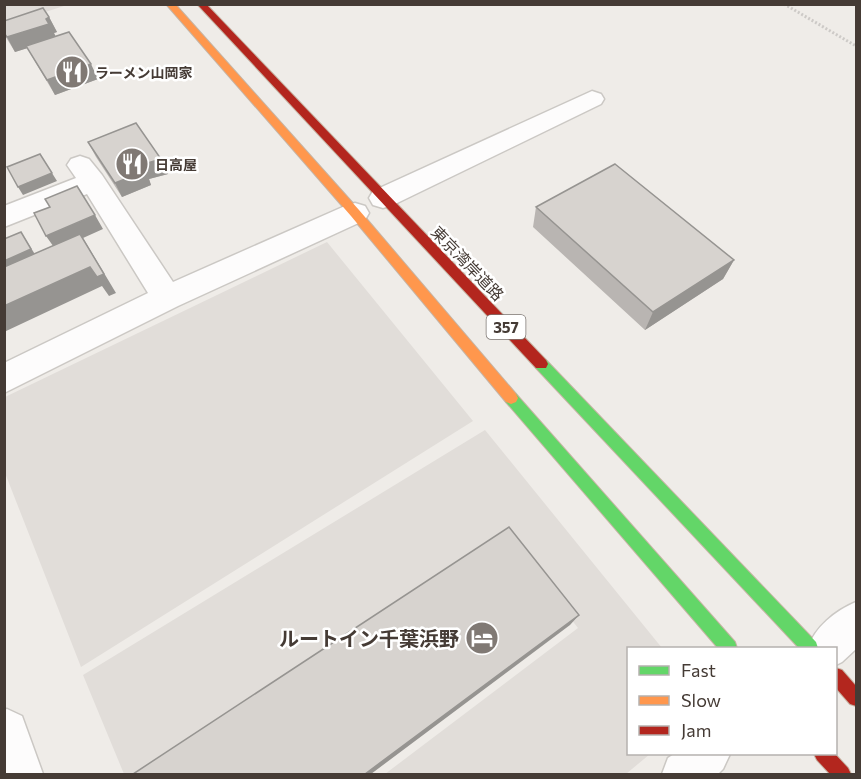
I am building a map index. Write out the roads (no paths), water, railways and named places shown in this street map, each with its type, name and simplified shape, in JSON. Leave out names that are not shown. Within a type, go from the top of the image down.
[{"type":"highway","name":"357","points":[[170,4],[355,213],[545,438],[728,647]]},
{"type":"highway","name":"東京湾岸道路","points":[[201,4],[809,647]]},
{"type":"highway","points":[[837,677],[856,698]]},
{"type":"highway","points":[[825,755],[842,774]]},
{"type":"street","points":[[382,198],[592,99]]},
{"type":"street","points":[[4,217],[87,173],[167,298]]},
{"type":"street","points":[[4,379],[167,298],[355,213]]},
{"type":"street","points":[[829,647],[856,622]]},
{"type":"street","points":[[4,733],[7,731],[21,774]]},
{"type":"street","points":[[684,774],[706,755]]},
{"type":"place","name":"ラーメン山岡家","points":[[72,72]]},
{"type":"place","name":"日高屋","points":[[132,164]]},
{"type":"place","name":"ルートイン千葉浜野","points":[[482,638]]}]
